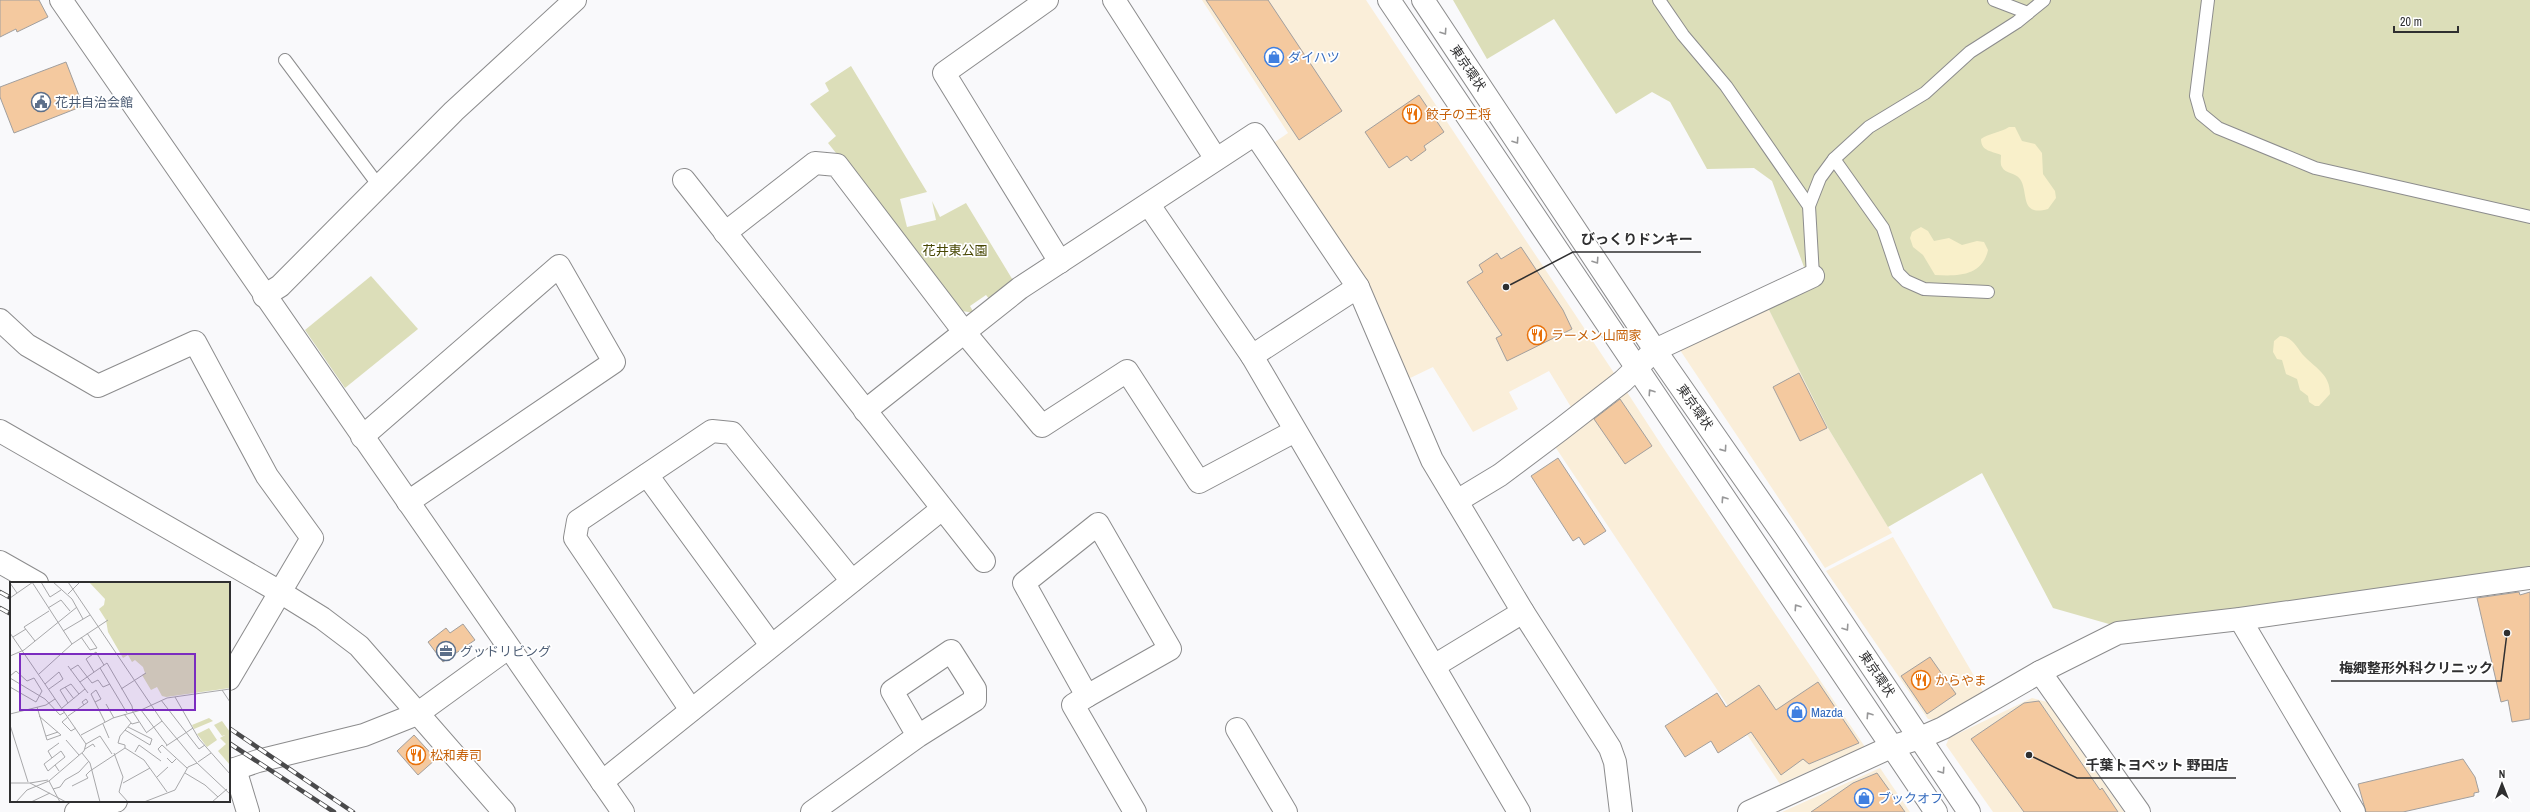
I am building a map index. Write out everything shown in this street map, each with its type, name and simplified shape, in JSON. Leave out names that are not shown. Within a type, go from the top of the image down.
[{"type":"main road","points":[[61,0],[264,296],[623,812]]},
{"type":"main road","points":[[264,296],[280,286],[454,112],[575,0]]},
{"type":"main road","points":[[1047,0],[944,73],[1060,262]]},
{"type":"main road","points":[[1114,0],[1216,159]]},
{"type":"main road","name":"東京環状","points":[[1389,0],[1636,370],[1936,812]]},
{"type":"main road","name":"東京環状","points":[[1423,0],[1655,350],[1969,812]]},
{"type":"main road","points":[[865,411],[1001,303],[1060,262],[1256,134],[1358,287],[1432,460],[1523,612],[1610,748],[1615,762],[1621,812]]},
{"type":"main road","points":[[725,233],[814,163],[837,165],[965,333],[1042,426],[1127,371],[1199,482],[1295,431]]},
{"type":"main road","points":[[684,180],[984,561]]},
{"type":"main road","points":[[1149,205],[1252,356],[1519,812]]},
{"type":"main road","points":[[362,436],[559,266],[614,362],[408,502]]},
{"type":"main road","points":[[1457,501],[1500,475],[1636,370],[1655,350],[1813,276]]},
{"type":"main road","points":[[1252,356],[1358,287]]},
{"type":"main road","points":[[0,320],[27,345],[98,386],[195,342],[267,476],[312,538],[230,677]]},
{"type":"main road","points":[[691,710],[575,538],[578,521],[712,430],[732,433],[852,581]]},
{"type":"main road","points":[[2,435],[280,592],[322,618],[359,646],[504,812]]},
{"type":"main road","points":[[647,475],[771,645]]},
{"type":"main road","points":[[602,782],[942,509]]},
{"type":"main road","points":[[1087,696],[1024,583],[1098,524],[1170,649],[1073,705],[1135,812]]},
{"type":"main road","points":[[0,562],[35,582]]},
{"type":"main road","points":[[1749,812],[1891,747],[1920,738],[2040,672],[2118,633],[2240,619],[2530,578]]},
{"type":"main road","points":[[1434,666],[1523,612]]},
{"type":"main road","points":[[2240,619],[2354,812]]},
{"type":"main road","points":[[248,812],[232,770],[364,735],[417,714],[508,648]]},
{"type":"main road","points":[[2040,672],[2139,812]]},
{"type":"main road","points":[[1237,729],[1286,812]]},
{"type":"main road","points":[[812,812],[918,736]]},
{"type":"main road","points":[[76,812],[112,802]]},
{"type":"lane","points":[[1659,0],[1683,35],[1726,86],[1809,206]]},
{"type":"lane","points":[[1994,0],[2028,13]]},
{"type":"lane","points":[[1813,276],[1809,206],[1820,178],[1834,158],[1869,127],[1925,93],[1970,52],[2028,13],[2044,0]]},
{"type":"lane","points":[[2208,0],[2196,96],[2201,114],[2218,128],[2315,168],[2530,216]]},
{"type":"lane","points":[[285,60],[379,186]]},
{"type":"lane","points":[[1834,158],[1883,228],[1898,273],[1906,281],[1924,289],[1988,292]]},
{"type":"shaded area","points":[[1202,0],[1366,0],[1618,379],[1574,412],[1549,371],[1509,392],[1518,409],[1473,432],[1433,367],[1406,380],[1272,144],[1288,133]]},
{"type":"shaded area","points":[[1765,302],[1828,428],[1892,533],[1825,568],[1676,344]]},
{"type":"shaded area","points":[[1625,389],[1865,747],[1780,784],[1554,445]]},
{"type":"shaded area","points":[[1893,537],[1984,693],[1936,720],[1928,719],[1826,571]]},
{"type":"shaded area","points":[[2032,698],[2047,702],[2124,812],[1993,812],[1946,745],[1949,738]]},
{"type":"shaded area","name":"ブックオフ","points":[[1880,768],[1910,812],[1782,812]]},
{"type":"green space","points":[[1453,0],[2530,0],[2530,568],[2116,626],[2053,608],[1982,473],[1888,527],[1828,428],[1765,302],[1803,277],[1804,267],[1772,181],[1754,168],[1707,169],[1670,102],[1652,92],[1616,114],[1554,19],[1487,59]]},
{"type":"green space","name":"花井東公園","points":[[851,66],[927,192],[900,199],[907,227],[936,220],[932,201],[940,217],[966,203],[1014,282],[990,300],[986,295],[970,306],[974,313],[962,311],[828,143],[836,136],[810,104],[829,91],[825,83]]},
{"type":"green space","points":[[371,276],[418,329],[345,388],[305,330]]},
{"type":"sand","points":[[2009,127],[2015,127],[2022,141],[2035,144],[2042,153],[2043,174],[2055,191],[2056,198],[2048,209],[2039,211],[2033,210],[2026,202],[2023,184],[2020,179],[2016,175],[2003,169],[2001,164],[2001,155],[1985,149],[1983,146],[1981,139],[1987,135],[2002,131]]},
{"type":"sand","points":[[1921,227],[1928,231],[1934,241],[1949,238],[1962,245],[1977,241],[1984,242],[1988,250],[1985,259],[1974,270],[1968,273],[1960,275],[1935,275],[1923,255],[1913,247],[1910,238],[1912,232]]},
{"type":"sand","points":[[2280,336],[2289,338],[2305,357],[2322,373],[2328,382],[2330,394],[2319,406],[2315,406],[2309,402],[2308,396],[2300,390],[2297,379],[2286,374],[2282,360],[2277,359],[2273,352],[2274,341]]},
{"type":"building","points":[[0,0],[39,0],[48,17],[17,32],[16,29],[0,37]]},
{"type":"building","name":"ダイハツ","points":[[1206,0],[1268,0],[1342,111],[1299,140]]},
{"type":"building","name":"花井自治会館","points":[[66,62],[83,106],[14,133],[0,97],[0,87]]},
{"type":"building","name":"餃子の王将","points":[[1419,95],[1444,132],[1424,146],[1426,150],[1411,161],[1407,156],[1389,168],[1365,132]]},
{"type":"building","points":[[1521,247],[1563,310],[1572,329],[1507,361],[1496,338],[1502,335],[1467,282],[1483,272],[1479,265],[1497,253],[1501,259]]},
{"type":"building","points":[[1799,373],[1827,428],[1800,441],[1773,387]]},
{"type":"building","points":[[1620,399],[1652,446],[1625,464],[1594,419]]},
{"type":"building","points":[[1558,458],[1606,531],[1584,545],[1579,537],[1573,541],[1531,476]]},
{"type":"building","points":[[2519,592],[2520,595],[2530,592],[2530,719],[2512,722],[2508,700],[2501,702],[2477,598]]},
{"type":"building","name":"グッドリビング","points":[[463,624],[475,640],[443,662],[428,642],[446,628],[450,633]]},
{"type":"building","points":[[1930,657],[1956,694],[1927,714],[1901,676]]},
{"type":"building","points":[[1818,682],[1859,743],[1809,764],[1803,759],[1781,775],[1751,732],[1718,753],[1711,741],[1685,757],[1665,726],[1717,693],[1726,707],[1759,685],[1776,710]]},
{"type":"building","points":[[2039,701],[2100,790],[2102,788],[2118,812],[2024,812],[1971,739],[2024,703]]},
{"type":"building","name":"松和寿司","points":[[414,735],[436,759],[418,775],[397,751]]},
{"type":"building","points":[[2463,759],[2475,777],[2479,792],[2474,793],[2474,796],[2403,812],[2366,812],[2358,784]]},
{"type":"building","name":"ブックオフ","points":[[1877,773],[1905,812],[1811,812],[1853,783]]},
{"type":"railway","points":[[0,592],[10,597]]},
{"type":"railway","points":[[0,608],[10,613]]},
{"type":"railway","points":[[230,729],[353,812]]},
{"type":"railway","points":[[230,744],[334,812]]},
{"type":"place","name":"ダイハツ","points":[[1274,57]]},
{"type":"place","name":"花井自治会館","points":[[41,102]]},
{"type":"place","name":"餃子の王将","points":[[1412,114]]},
{"type":"place","name":"びっくりドンキー","points":[[1506,287]]},
{"type":"place","name":"ラーメン山岡家","points":[[1537,335]]},
{"type":"place","name":"梅郷整形外科クリニック","points":[[2507,633]]},
{"type":"place","name":"グッドリビング","points":[[446,651]]},
{"type":"place","name":"からやま","points":[[1921,680]]},
{"type":"place","name":"Mazda","points":[[1797,712]]},
{"type":"place","name":"松和寿司","points":[[416,755]]},
{"type":"place","name":"千葉トヨペット 野田店","points":[[2029,755]]},
{"type":"place","name":"ブックオフ","points":[[1864,798]]}]
